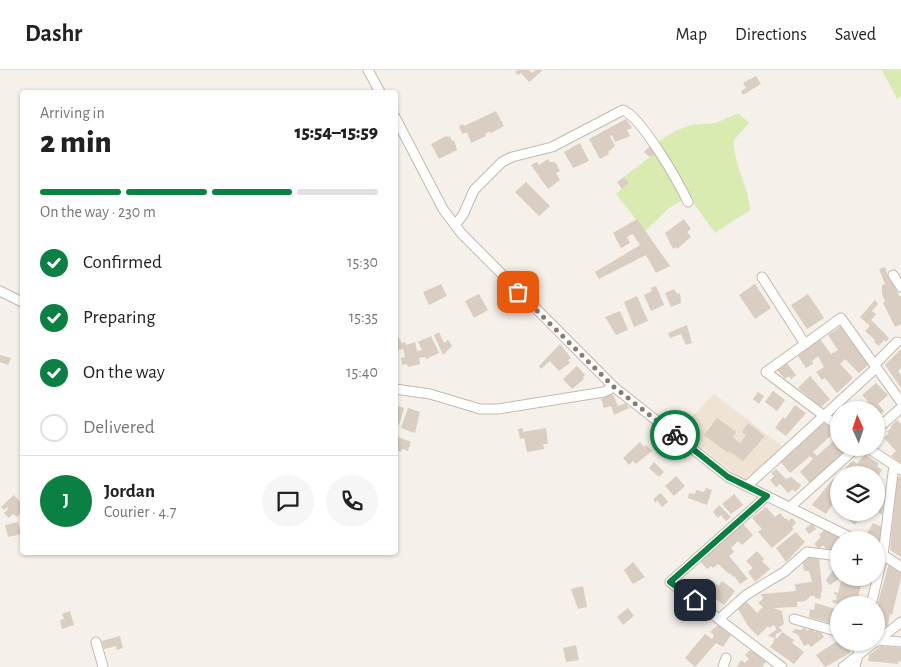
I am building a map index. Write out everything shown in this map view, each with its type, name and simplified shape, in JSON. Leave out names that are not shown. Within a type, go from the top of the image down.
[{"type":"street","points":[[368,70],[379,90]]},
{"type":"street","points":[[455,225],[463,214],[474,190],[502,162],[512,157],[552,147],[623,110],[636,119],[676,179],[688,202]]},
{"type":"street","points":[[398,123],[443,209],[455,225],[479,252],[614,387],[728,477],[838,531]]},
{"type":"street","points":[[893,275],[901,287]]},
{"type":"street","points":[[762,277],[805,344]]},
{"type":"street","points":[[0,291],[20,301]]},
{"type":"street","points":[[830,421],[766,372],[842,318],[901,402]]},
{"type":"street","points":[[747,486],[823,417],[898,342]]},
{"type":"street","points":[[398,389],[430,394],[480,409],[498,409],[604,392],[614,387]]},
{"type":"street","points":[[885,422],[901,408]]},
{"type":"street","points":[[790,507],[847,456]]},
{"type":"street","points":[[881,456],[898,467],[885,531]]},
{"type":"street","points":[[767,496],[670,582],[782,667]]},
{"type":"street","points":[[719,619],[746,595],[784,572],[807,552],[830,555]]},
{"type":"street","points":[[885,556],[901,567]]},
{"type":"street","points":[[794,619],[830,629]]},
{"type":"street","points":[[885,634],[901,622]]},
{"type":"street","points":[[885,641],[901,642]]},
{"type":"street","points":[[96,642],[103,667]]},
{"type":"street","points":[[856,667],[859,651]]},
{"type":"street","points":[[843,667],[863,651]]},
{"type":"shaded area","points":[[714,394],[782,446],[745,482],[679,430]]},
{"type":"green space","points":[[882,70],[901,70],[901,96],[897,99]]},
{"type":"green space","points":[[738,113],[749,123],[734,140],[734,149],[747,192],[750,210],[715,233],[689,197],[670,207],[645,231],[616,194],[628,184],[624,177],[659,150],[655,144],[675,131],[691,125],[716,123]]},
{"type":"building","points":[[518,70],[529,70],[532,73],[536,70],[543,70],[529,82],[521,73],[518,75],[515,72]]},
{"type":"building","points":[[756,76],[761,84],[743,95],[741,91],[746,88],[743,83]]},
{"type":"building","points":[[496,111],[504,126],[491,133],[490,131],[485,134],[486,136],[471,143],[467,132],[462,134],[459,126],[463,124],[464,126]]},
{"type":"building","points":[[626,119],[632,128],[627,130],[630,136],[615,142],[612,135],[610,136],[615,146],[608,152],[609,154],[600,159],[589,139]]},
{"type":"building","points":[[446,136],[450,136],[452,141],[454,140],[457,150],[439,159],[431,144]]},
{"type":"building","points":[[580,143],[589,161],[573,168],[564,152]]},
{"type":"building","points":[[650,146],[655,154],[650,157],[644,152]]},
{"type":"building","points":[[548,159],[550,162],[555,162],[560,171],[556,173],[560,180],[548,189],[531,165],[537,162],[539,165]]},
{"type":"building","points":[[624,177],[629,183],[622,189],[617,182]]},
{"type":"building","points":[[526,182],[550,206],[539,216],[515,192]]},
{"type":"building","points":[[637,219],[670,266],[656,273],[646,255],[599,279],[595,272],[640,245],[633,234],[627,237],[630,243],[621,248],[613,233]]},
{"type":"building","points":[[684,219],[691,229],[687,232],[691,237],[677,249],[676,247],[673,249],[665,233]]},
{"type":"building","points":[[885,267],[890,281],[893,281],[899,296],[901,296],[901,324],[895,327],[883,303],[885,302],[882,285],[885,284],[879,269]]},
{"type":"building","points":[[441,284],[447,296],[429,305],[423,292]]},
{"type":"building","points":[[755,284],[771,308],[755,319],[739,295]]},
{"type":"building","points":[[656,286],[664,305],[651,311],[644,295],[652,291],[651,288]]},
{"type":"building","points":[[674,289],[677,294],[680,293],[681,303],[671,307],[665,293]]},
{"type":"building","points":[[479,294],[488,310],[474,318],[465,301]]},
{"type":"building","points":[[808,294],[824,318],[807,329],[791,305]]},
{"type":"building","points":[[637,296],[648,321],[634,327],[624,302]]},
{"type":"building","points":[[875,300],[878,304],[872,311],[876,314],[871,320],[889,338],[886,342],[884,340],[879,346],[865,331],[870,326],[860,317]]},
{"type":"building","points":[[620,311],[628,330],[616,335],[605,317]]},
{"type":"building","points":[[687,325],[692,343],[686,345],[681,334],[670,338],[668,333]]},
{"type":"building","points":[[841,326],[868,365],[859,373],[845,359],[840,364],[853,378],[837,393],[825,378],[822,380],[816,372],[824,367],[818,356],[812,361],[813,364],[806,368],[798,356],[820,339],[831,354],[838,350],[828,335]]},
{"type":"building","points":[[439,332],[444,343],[448,340],[452,346],[443,355],[434,335]]},
{"type":"building","points":[[431,336],[439,353],[426,359],[425,357],[419,358],[420,364],[408,367],[407,364],[402,365],[401,358],[405,357],[403,349],[398,350],[398,338],[400,338],[401,343],[405,342],[406,345],[415,342],[417,351],[422,350],[418,342]]},
{"type":"building","points":[[560,344],[571,358],[568,360],[570,363],[559,371],[550,361],[541,369],[539,366]]},
{"type":"building","points":[[901,349],[901,368],[898,371],[901,375],[901,388],[885,365]]},
{"type":"building","points":[[0,355],[11,358],[8,365],[0,362]]},
{"type":"building","points":[[786,362],[796,375],[791,379],[789,376],[785,379],[776,369]]},
{"type":"building","points":[[577,366],[585,375],[584,379],[572,389],[563,379]]},
{"type":"building","points":[[810,376],[830,399],[821,407],[798,388]]},
{"type":"building","points":[[876,383],[888,395],[881,401],[868,401],[862,395]]},
{"type":"building","points":[[773,391],[785,400],[777,411],[765,402]]},
{"type":"building","points":[[758,392],[764,396],[759,404],[753,399]]},
{"type":"building","points":[[613,394],[618,406],[626,403],[629,408],[614,415],[611,406],[604,408],[601,399]]},
{"type":"building","points":[[795,405],[806,413],[786,436],[775,428],[783,417],[785,419]]},
{"type":"building","points":[[398,406],[404,408],[398,425]]},
{"type":"building","points":[[408,408],[420,412],[415,433],[401,428]]},
{"type":"building","points":[[717,418],[736,432],[733,437],[740,443],[746,435],[742,432],[748,423],[765,436],[743,461],[729,451],[728,453],[704,435]]},
{"type":"building","points":[[897,420],[901,424],[901,463],[891,456],[896,451],[885,439],[890,427]]},
{"type":"building","points":[[825,422],[830,426],[830,436],[813,452],[817,456],[830,444],[830,456],[840,456],[810,483],[800,472],[813,459],[810,456],[790,473],[780,461]]},
{"type":"building","points":[[523,428],[523,432],[546,428],[548,444],[543,444],[544,449],[527,452],[524,438],[520,439],[518,429]]},
{"type":"building","points":[[398,437],[411,442],[408,451],[402,449],[401,452],[398,451]]},
{"type":"building","points":[[640,442],[644,447],[646,445],[652,451],[636,464],[633,461],[629,465],[623,458]]},
{"type":"building","points":[[863,456],[868,456],[878,463],[878,466],[847,466],[854,461],[857,464]]},
{"type":"building","points":[[654,462],[664,472],[659,477],[649,468]]},
{"type":"building","points":[[776,469],[786,479],[791,477],[801,485],[800,487],[795,492],[793,489],[788,493],[780,484],[776,487],[770,480],[774,476],[771,473]]},
{"type":"building","points":[[676,476],[685,486],[674,496],[665,486]]},
{"type":"building","points":[[900,476],[901,557],[890,550],[897,479]]},
{"type":"building","points":[[830,483],[830,508],[826,514],[812,505]]},
{"type":"building","points":[[706,488],[712,490],[707,505],[688,498],[689,493],[695,494],[696,490],[704,492]]},
{"type":"building","points":[[661,493],[668,502],[662,507],[657,500],[656,503],[653,499]]},
{"type":"building","points":[[734,494],[743,505],[731,514],[722,504]]},
{"type":"building","points":[[14,495],[20,502],[20,513],[17,517],[13,514],[9,518],[4,513],[8,509],[7,507],[4,510],[1,507]]},
{"type":"building","points":[[719,505],[731,517],[726,521],[721,515],[718,518],[713,512]]},
{"type":"building","points":[[766,507],[775,517],[780,513],[785,519],[789,521],[792,518],[796,523],[792,527],[794,529],[772,548],[758,532],[762,529],[752,518]]},
{"type":"building","points":[[850,521],[857,521],[855,525]]},
{"type":"building","points":[[18,522],[20,534],[8,537],[5,525]]},
{"type":"building","points":[[742,523],[753,535],[742,545],[738,541],[731,548],[734,552],[729,556],[748,579],[740,584],[734,576],[718,564],[713,568],[711,566],[707,569],[700,561]]},
{"type":"building","points":[[812,523],[816,529],[809,534],[805,529]]},
{"type":"building","points":[[873,523],[882,527],[882,531],[868,531]]},
{"type":"building","points":[[826,528],[830,531],[830,551],[823,545],[819,549],[814,544],[821,537],[819,535]]},
{"type":"building","points":[[796,532],[805,542],[786,562],[776,548]]},
{"type":"building","points":[[757,551],[764,559],[762,561],[770,569],[755,582],[748,572],[753,568],[746,561]]},
{"type":"building","points":[[819,557],[822,588],[820,599],[811,596],[805,601],[797,602],[797,607],[773,608],[782,611],[784,624],[779,627],[782,631],[776,634],[775,638],[768,636],[777,629],[773,625],[770,628],[768,626],[758,636],[748,626],[737,607],[745,600],[757,613],[763,607],[758,603],[763,599],[761,594],[796,591],[795,584],[812,582],[809,571],[804,571],[802,558]]},
{"type":"building","points":[[633,562],[645,577],[633,584],[624,570]]},
{"type":"building","points":[[889,563],[901,571],[901,578],[888,626],[885,625],[885,596],[880,596],[883,586],[885,586]]},
{"type":"building","points":[[830,574],[830,585],[826,581]]},
{"type":"building","points":[[708,578],[719,586],[722,581],[735,591],[724,605],[713,597],[710,601],[698,592]]},
{"type":"building","points":[[583,586],[587,607],[578,609],[571,589]]},
{"type":"building","points":[[840,586],[861,586],[858,596],[837,596],[834,594],[835,592],[838,593]]},
{"type":"building","points":[[815,603],[830,607],[830,623],[809,617],[810,609],[814,610]]},
{"type":"building","points":[[628,608],[634,616],[623,625],[617,617]]},
{"type":"building","points":[[70,611],[74,625],[62,629],[60,620],[64,619],[62,614]]},
{"type":"building","points":[[718,625],[731,635],[723,647],[716,643],[695,667],[685,658],[705,634],[712,639],[714,635],[710,632]]},
{"type":"building","points":[[804,627],[807,631],[811,628],[815,632],[817,630],[821,632],[824,637],[811,647],[808,644],[804,646],[798,635],[792,632],[795,629],[801,630]]},
{"type":"building","points":[[782,632],[794,640],[792,643],[804,652],[794,664],[770,647],[776,637],[777,639]]},
{"type":"building","points":[[120,636],[123,648],[117,650],[116,646],[104,649],[102,641]]},
{"type":"building","points":[[576,645],[579,660],[566,662],[563,648]]},
{"type":"building","points":[[830,646],[830,651],[851,651],[825,667],[816,655]]},
{"type":"building","points":[[885,646],[901,648],[901,662],[898,661],[898,664],[868,661],[869,655],[874,651],[885,651]]},
{"type":"building","points":[[750,650],[766,661],[762,667],[737,667],[741,660],[745,663],[749,659],[745,655]]},
{"type":"way so far","points":[[518,292],[614,387],[675,435]]},
{"type":"route","points":[[675,435],[728,477],[767,496],[670,582],[695,600]]}]
